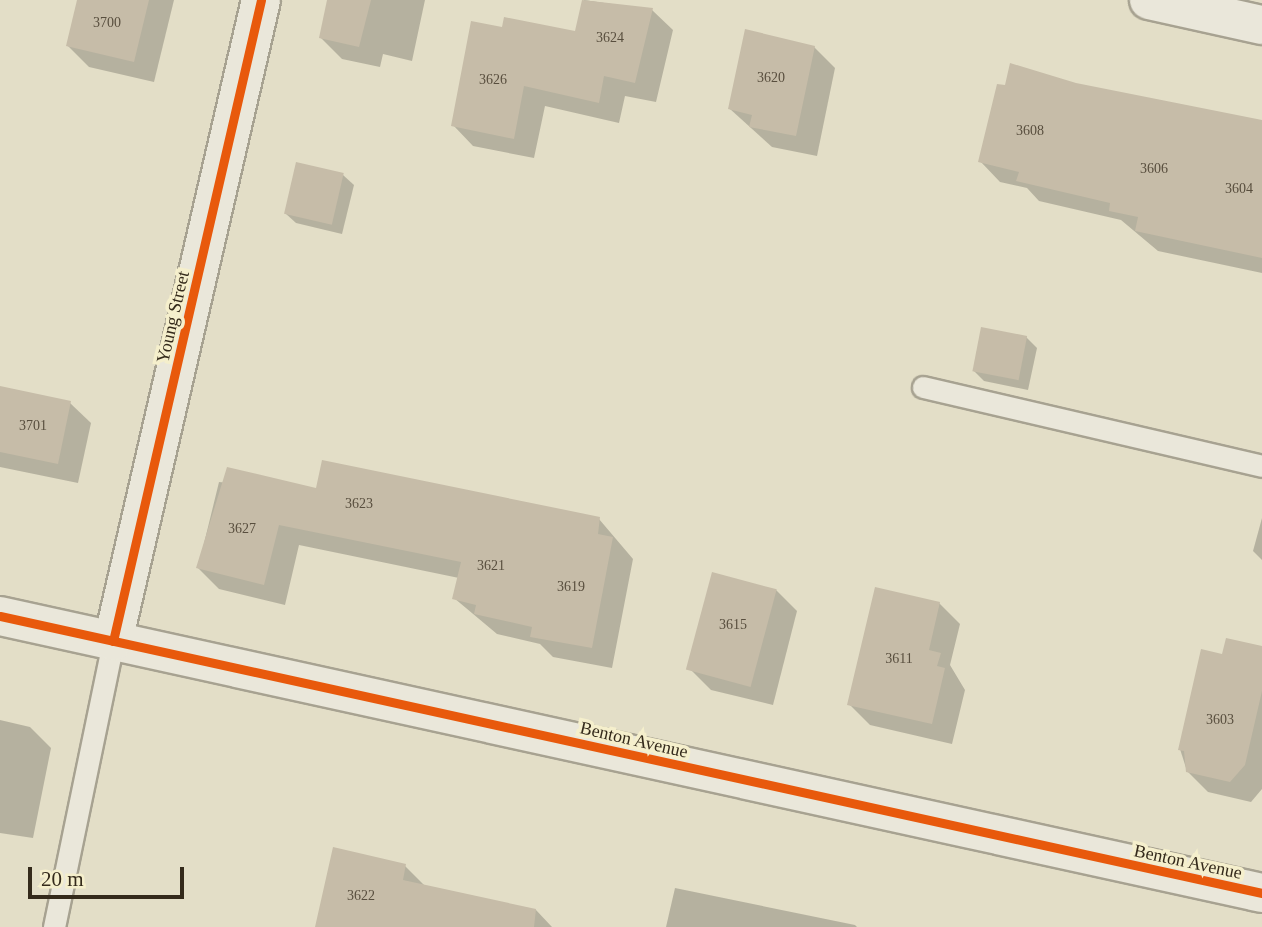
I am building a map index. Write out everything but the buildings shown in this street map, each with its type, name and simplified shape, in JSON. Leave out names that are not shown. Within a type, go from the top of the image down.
[{"type":"street","name":"Young Street","points":[[113,641],[261,0]]},
{"type":"street","points":[[1149,0],[1262,25]]},
{"type":"street","name":"Benton Avenue","points":[[0,616],[1262,893]]},
{"type":"lane","points":[[923,387],[1262,466]]},
{"type":"lane","points":[[54,927],[113,641]]},
{"type":"cycle path","points":[[113,641],[261,0]]},
{"type":"cycle path","points":[[0,616],[1262,893]]}]
